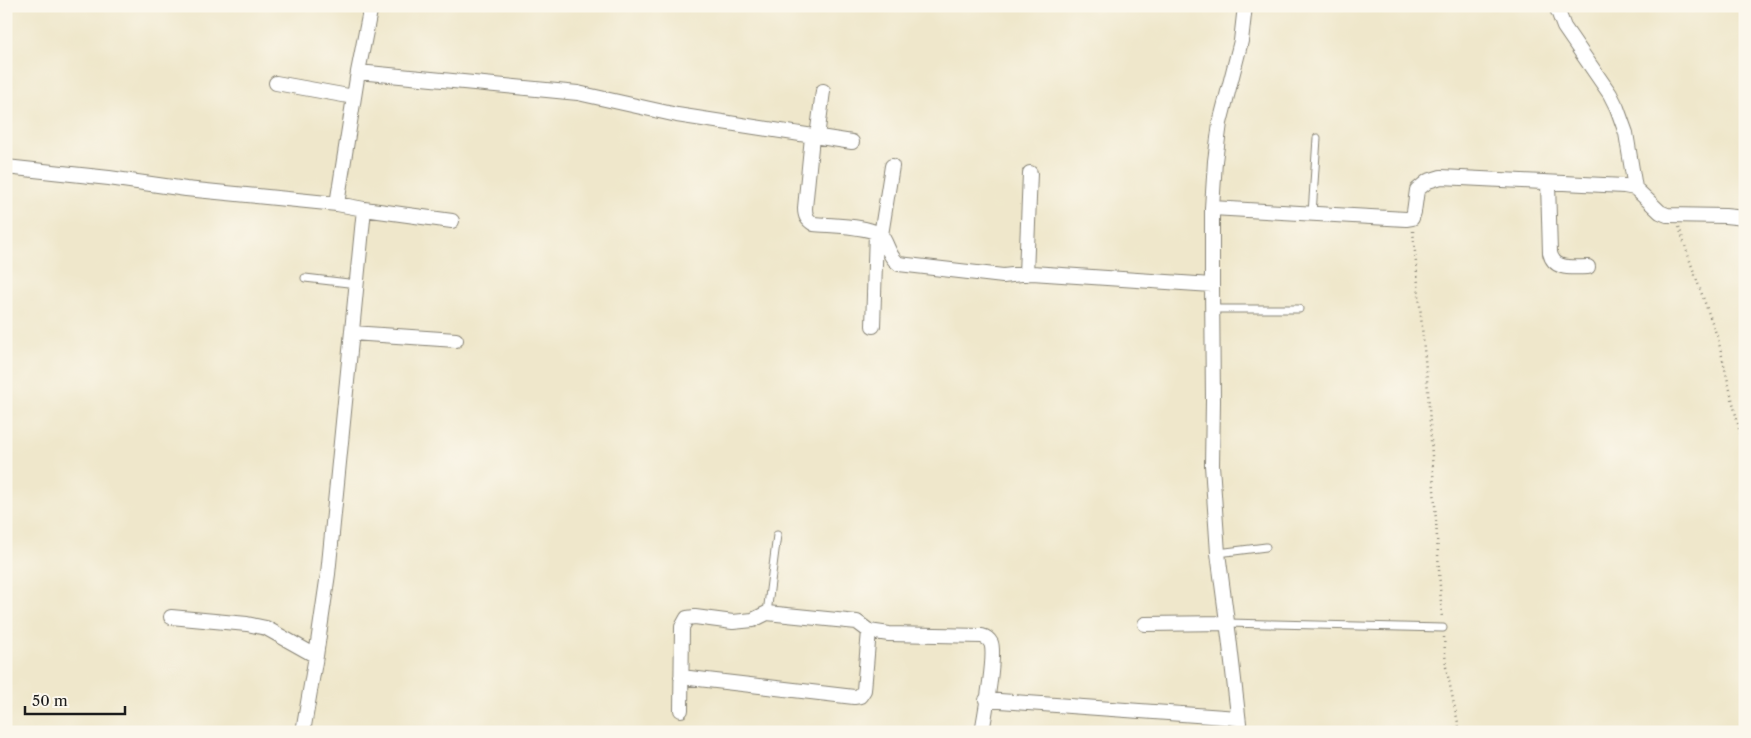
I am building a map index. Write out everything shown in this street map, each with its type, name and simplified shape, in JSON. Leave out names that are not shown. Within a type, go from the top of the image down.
[{"type":"street","points":[[337,204],[358,72],[371,6]]},
{"type":"street","points":[[986,700],[1239,725],[1218,552],[1212,465],[1212,208],[1220,124],[1241,41],[1246,6]]},
{"type":"street","points":[[1556,6],[1564,27],[1610,94],[1617,108],[1626,133],[1635,188],[1660,212],[1667,216],[1745,218]]},
{"type":"street","points":[[358,72],[578,93],[678,115],[852,142]]},
{"type":"street","points":[[276,83],[354,97]]},
{"type":"street","points":[[822,91],[805,208],[805,215],[814,224],[862,228],[878,234],[889,254],[900,264],[1003,276],[1026,274],[1212,285]]},
{"type":"street","points":[[873,326],[878,234],[892,166]]},
{"type":"street","points":[[6,167],[194,190],[337,204],[364,210],[452,221]]},
{"type":"street","points":[[1026,274],[1030,173]]},
{"type":"street","points":[[1212,208],[1406,219],[1412,218],[1417,190],[1428,181],[1441,177],[1635,188]]},
{"type":"street","points":[[1548,183],[1550,253],[1552,261],[1565,267],[1588,267]]},
{"type":"street","points":[[303,732],[328,574],[364,210]]},
{"type":"street","points":[[352,333],[456,340]]},
{"type":"street","points":[[681,710],[682,627],[687,618],[695,617],[734,622],[752,620],[767,613],[857,622],[869,630],[904,635],[982,636],[988,638],[991,643],[991,672],[982,732]]},
{"type":"street","points":[[171,617],[247,624],[266,628],[316,656]]},
{"type":"street","points":[[1144,624],[1228,623]]},
{"type":"street","points":[[681,677],[845,696],[860,696],[864,690],[869,630]]},
{"type":"lane","points":[[1312,214],[1317,138]]},
{"type":"lane","points":[[306,278],[357,284]]},
{"type":"lane","points":[[1212,309],[1299,310]]},
{"type":"lane","points":[[767,613],[776,535]]},
{"type":"lane","points":[[1218,552],[1266,547]]},
{"type":"lane","points":[[1228,623],[1443,628]]},
{"type":"path","points":[[1676,217],[1690,264],[1718,340],[1745,454]]},
{"type":"path","points":[[1412,218],[1428,391],[1446,667],[1460,732]]}]
